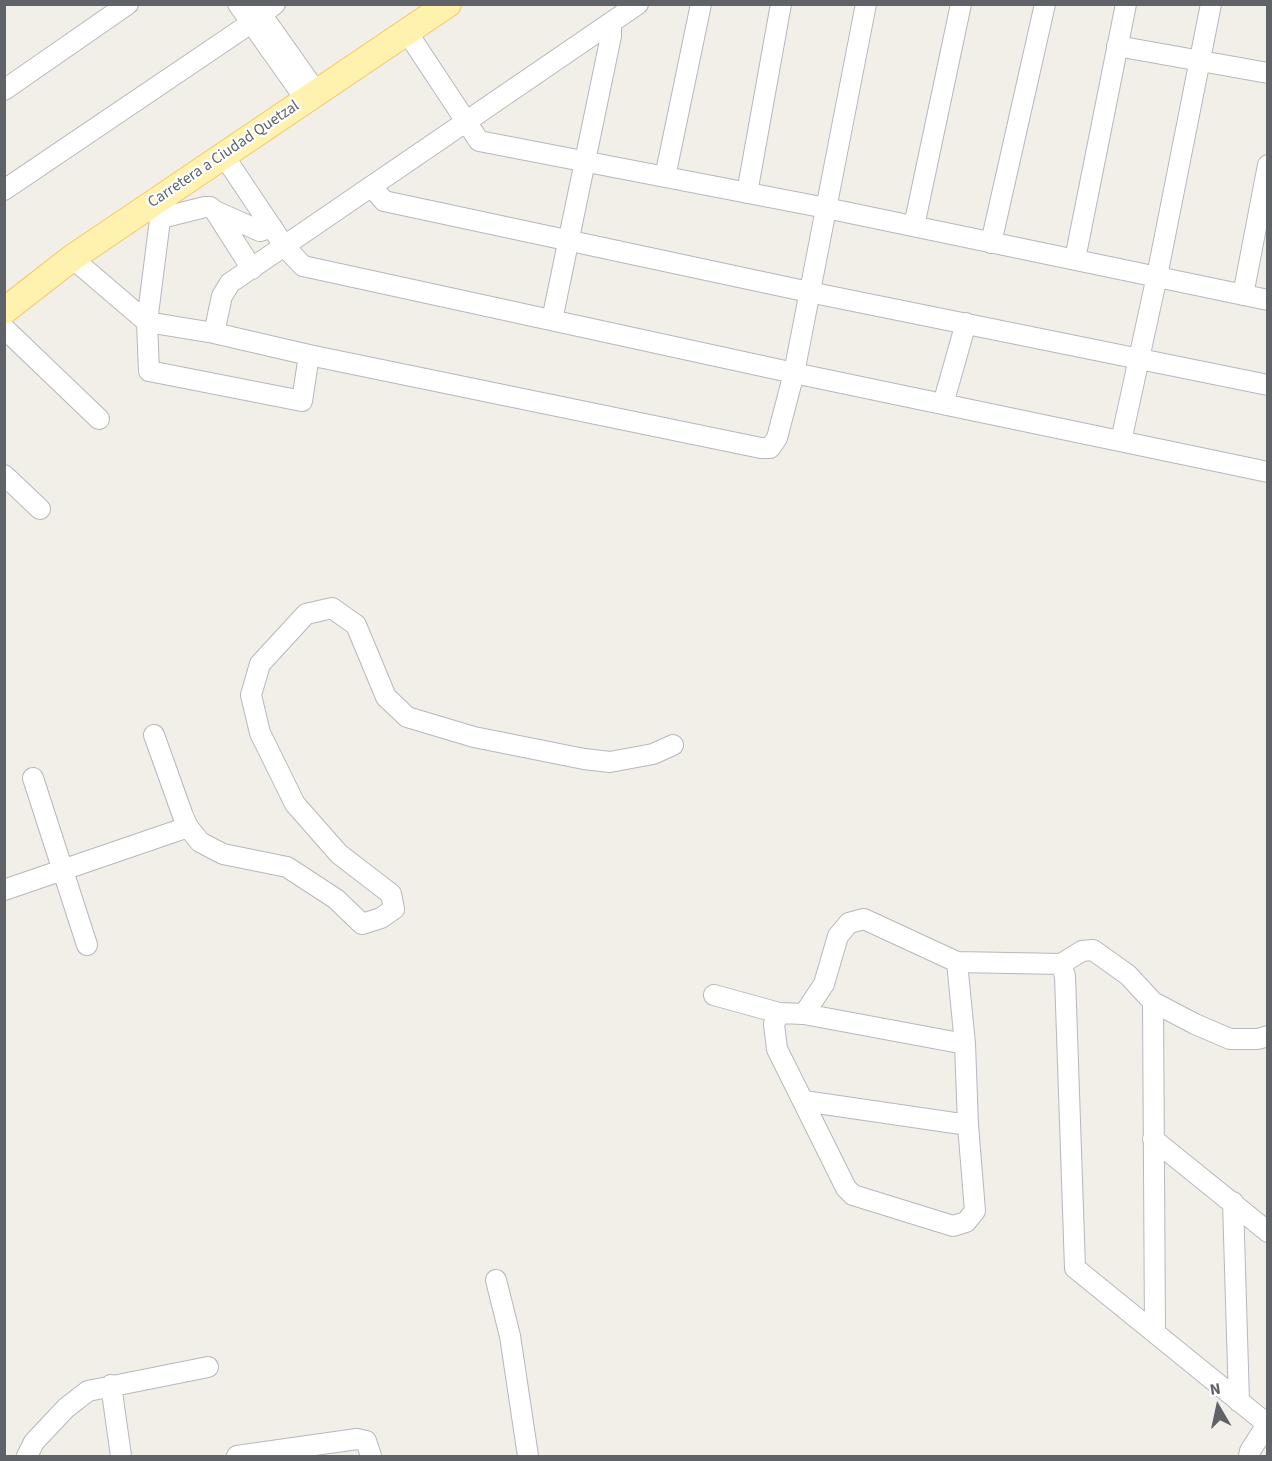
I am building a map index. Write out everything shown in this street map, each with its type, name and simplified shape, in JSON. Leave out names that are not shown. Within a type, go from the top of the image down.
[{"type":"main road","name":"Carretera a Ciudad Quetzal","points":[[4,311],[72,258],[162,207],[224,156],[448,4]]},
{"type":"street","points":[[4,90],[128,4]]},
{"type":"street","points":[[238,4],[261,12],[311,97]]},
{"type":"street","points":[[214,333],[222,296],[230,283],[638,4]]},
{"type":"street","points":[[665,177],[701,4]]},
{"type":"street","points":[[747,193],[781,4]]},
{"type":"street","points":[[72,258],[147,322],[214,333],[309,355],[770,448],[777,438],[794,373],[866,4]]},
{"type":"street","points":[[991,243],[1045,4]]},
{"type":"street","points":[[1075,259],[1126,4]]},
{"type":"street","points":[[1121,441],[1157,276],[1211,4]]},
{"type":"street","points":[[914,226],[960,5]]},
{"type":"street","points":[[4,190],[261,12]]},
{"type":"street","points":[[552,320],[611,36],[611,23]]},
{"type":"street","points":[[406,32],[479,141],[826,208],[1268,300]]},
{"type":"street","points":[[1117,46],[1268,73]]},
{"type":"street","points":[[224,156],[285,247],[303,266],[794,373],[1268,472]]},
{"type":"street","points":[[1242,295],[1268,165]]},
{"type":"street","points":[[372,188],[384,201],[809,292],[1268,385]]},
{"type":"street","points":[[272,227],[260,231],[205,207],[162,207],[147,322],[149,367],[151,372],[302,401],[309,355]]},
{"type":"street","points":[[215,211],[252,269]]},
{"type":"street","points":[[943,404],[966,323]]},
{"type":"street","points":[[4,327],[99,419]]},
{"type":"street","points":[[4,475],[40,509]]},
{"type":"street","points":[[154,735],[186,822],[200,842],[224,854],[286,867],[336,899],[362,924],[381,918],[394,909],[391,894],[339,854],[295,804],[260,733],[251,694],[260,664],[306,614],[332,608],[356,626],[386,698],[406,717],[474,737],[610,762],[652,754],[673,745]]},
{"type":"street","points":[[33,778],[87,945]]},
{"type":"street","points":[[4,876],[60,864],[186,822]]},
{"type":"street","points":[[4,890],[60,864]]},
{"type":"street","points":[[804,1014],[824,984],[838,936],[849,923],[864,919],[957,962],[1061,964],[1082,951],[1093,950],[1128,975],[1153,1002],[1195,1024],[1230,1039],[1258,1039],[1268,1036]]},
{"type":"street","points":[[779,1013],[774,1024],[777,1049],[846,1188],[853,1195],[953,1226],[966,1222],[975,1211],[957,962]]},
{"type":"street","points":[[1061,964],[1065,976],[1075,1268],[1267,1423],[1249,1456]]},
{"type":"street","points":[[714,995],[779,1013],[804,1014],[964,1044]]},
{"type":"street","points":[[1153,1002],[1155,1333]]},
{"type":"street","points":[[804,1101],[968,1125]]},
{"type":"street","points":[[1153,1139],[1268,1232]]},
{"type":"street","points":[[1233,1202],[1239,1402]]},
{"type":"street","points":[[496,1280],[510,1336],[528,1456]]},
{"type":"street","points":[[32,1452],[66,1408],[88,1391],[208,1367]]},
{"type":"street","points":[[111,1385],[121,1456]]},
{"type":"street","points":[[237,1456],[286,1453],[357,1439],[366,1441],[371,1456]]}]
